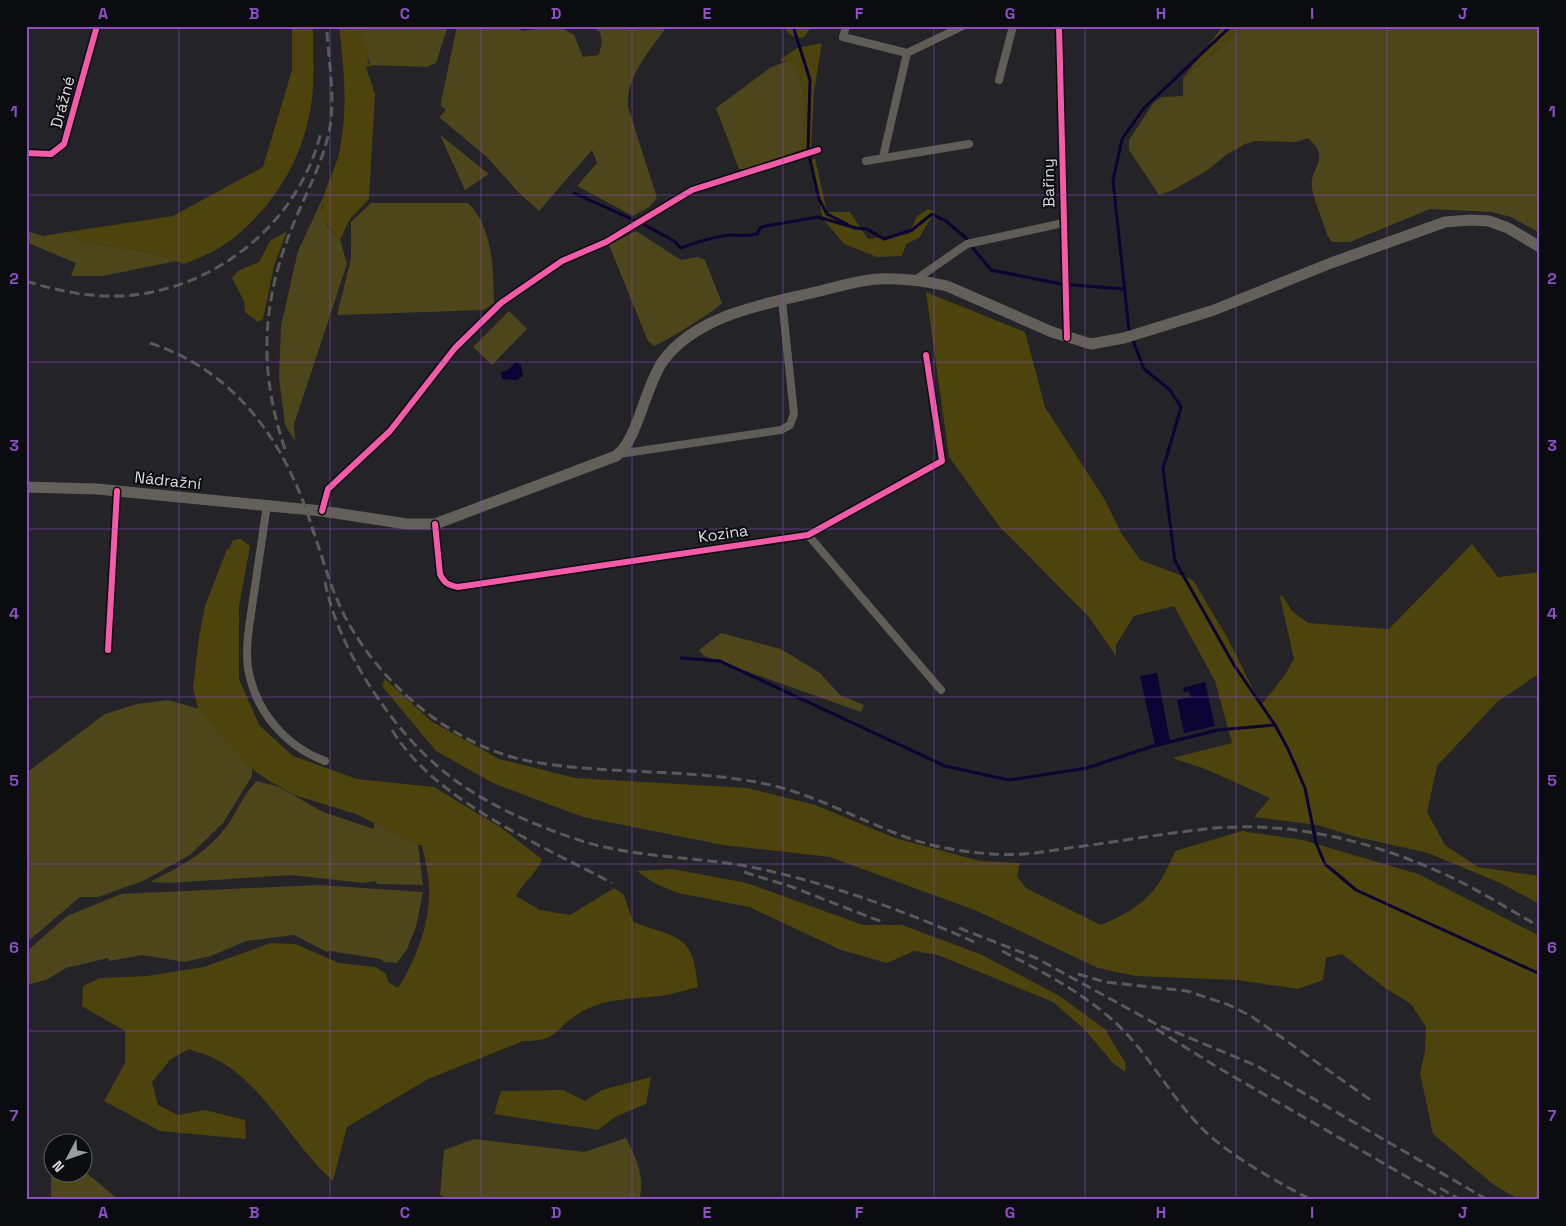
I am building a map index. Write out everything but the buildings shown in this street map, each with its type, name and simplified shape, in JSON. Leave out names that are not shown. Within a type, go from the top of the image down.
[{"type":"main road","points":[[322,511],[407,524],[436,524],[600,463],[619,454],[629,439],[656,373],[674,350],[692,335],[715,322],[742,311],[868,280],[915,280],[947,286],[1066,338],[1092,344],[1124,338],[1214,310],[1330,263],[1444,222],[1489,221],[1508,228],[1540,247]]},
{"type":"main road","name":"Nádražní","points":[[26,487],[51,486],[116,491],[322,511]]},
{"type":"street","name":"Drážné","points":[[26,152],[51,154],[64,144],[97,26]]},
{"type":"street","points":[[846,26],[843,37],[908,53],[962,26]]},
{"type":"street","points":[[999,80],[1013,26]]},
{"type":"street","name":"Bařiny","points":[[1059,26],[1063,223],[1067,293],[1066,338]]},
{"type":"street","points":[[883,157],[908,53]]},
{"type":"street","points":[[866,161],[969,144]]},
{"type":"street","points":[[322,511],[328,489],[336,479],[362,459],[390,431],[455,348],[500,303],[562,261],[606,242],[685,193],[712,182],[818,150]]},
{"type":"street","name":"Bařiny","points":[[915,280],[967,244],[1063,223]]},
{"type":"street","points":[[619,454],[780,430],[790,425],[794,414],[782,300]]},
{"type":"street","name":"Kozina","points":[[436,524],[440,574],[443,581],[448,585],[458,587],[808,535],[942,461],[926,355]]},
{"type":"street","points":[[108,650],[116,491]]},
{"type":"street","points":[[267,505],[250,628],[248,666],[250,678],[263,708],[280,733],[302,751],[325,760]]},
{"type":"street","points":[[808,535],[942,690]]},
{"type":"shaded area","points":[[292,26],[313,26],[313,87],[305,132],[298,154],[288,174],[262,211],[246,227],[218,249],[184,264],[150,252],[82,242],[67,232],[173,216],[263,167],[292,70]]},
{"type":"shaded area","points":[[339,26],[360,26],[367,48],[368,63],[372,66],[366,67],[375,94],[369,199],[350,219],[340,240],[325,221],[322,213],[323,200],[338,156],[344,118],[344,73]]},
{"type":"shaded area","points":[[360,26],[448,26],[436,63],[427,67],[370,65]]},
{"type":"shaded area","points":[[457,26],[514,26],[523,31],[535,29],[536,26],[559,26],[574,35],[583,57],[599,55],[602,42],[600,32],[590,26],[667,26],[640,64],[628,96],[628,107],[657,198],[649,207],[633,216],[577,186],[597,163],[592,150],[539,211],[518,192],[487,157],[439,117],[446,110],[441,106],[441,102]]},
{"type":"shaded area","points":[[783,26],[812,26],[804,37],[797,37],[792,36]]},
{"type":"shaded area","points":[[1223,26],[1243,26],[1223,46],[1183,78]]},
{"type":"shaded area","points":[[1243,26],[1540,26],[1540,233],[1511,217],[1492,212],[1430,209],[1350,242],[1332,242],[1328,237],[1313,194],[1312,181],[1318,164],[1319,152],[1308,138],[1296,142],[1255,141],[1245,144],[1227,154],[1208,170],[1171,191],[1159,195],[1129,150],[1129,140],[1154,102],[1162,97],[1183,96],[1183,78],[1223,46]]},
{"type":"shaded area","points":[[822,43],[814,91],[811,148],[802,150],[803,89],[796,68],[789,60],[781,62],[780,60],[797,48]]},
{"type":"shaded area","points":[[789,60],[796,68],[803,89],[802,150],[746,169],[739,169],[716,108],[770,68]]},
{"type":"shaded area","points":[[440,135],[489,174],[465,190]]},
{"type":"shaded area","points":[[815,158],[827,212],[850,212],[868,239],[909,234],[917,216],[928,209],[935,211],[919,238],[906,244],[902,256],[877,257],[844,244],[823,219],[811,160]]},
{"type":"shaded area","points":[[328,187],[321,209],[327,226],[340,240],[347,264],[294,424],[295,441],[285,425],[279,377],[281,326],[298,251]]},
{"type":"shaded area","points":[[371,203],[468,203],[477,213],[487,238],[492,264],[494,303],[484,310],[337,315],[351,259],[351,222]]},
{"type":"shaded area","points":[[26,231],[43,236],[67,232],[82,242],[150,252],[176,261],[103,276],[71,276],[76,263],[26,242]]},
{"type":"shaded area","points":[[287,231],[274,266],[263,319],[258,322],[245,312],[244,301],[232,278],[238,271],[259,262],[270,241]]},
{"type":"shaded area","points":[[636,231],[681,260],[698,257],[705,260],[722,303],[690,326],[654,346],[648,341],[609,245]]},
{"type":"shaded area","points":[[926,292],[1025,332],[1045,407],[1105,500],[1121,533],[1140,560],[1193,580],[1227,637],[1261,705],[1285,675],[1294,659],[1280,597],[1282,595],[1292,611],[1308,623],[1389,629],[1472,544],[1498,577],[1540,572],[1540,673],[1497,702],[1437,766],[1427,812],[1445,845],[1478,867],[1540,876],[1540,904],[1500,883],[1428,853],[1357,837],[1317,825],[1254,817],[1270,798],[1203,768],[1172,758],[1232,743],[1215,681],[1174,606],[1134,616],[1116,645],[1116,656],[1089,617],[999,526],[949,457]]},
{"type":"shaded area","points":[[509,311],[527,329],[492,365],[473,347]]},
{"type":"shaded area","points":[[516,362],[521,365],[523,376],[516,380],[502,379],[501,372],[508,370]]},
{"type":"shaded area","points":[[241,539],[250,546],[239,606],[239,679],[259,725],[293,756],[357,779],[434,787],[500,827],[542,859],[516,896],[540,910],[570,915],[614,888],[624,895],[633,922],[681,941],[692,956],[696,969],[698,987],[665,995],[618,1000],[597,1005],[578,1014],[550,1037],[523,1041],[428,1079],[347,1127],[333,1181],[305,1152],[252,1087],[237,1073],[210,1056],[189,1049],[170,1060],[152,1082],[158,1105],[178,1115],[205,1110],[245,1120],[246,1139],[160,1131],[104,1101],[125,1063],[125,1031],[82,1006],[83,986],[100,978],[147,976],[204,967],[271,943],[295,944],[339,963],[375,967],[386,974],[388,982],[398,988],[410,967],[424,931],[427,919],[429,888],[422,845],[418,845],[356,814],[294,795],[268,780],[252,769],[198,709],[193,688],[205,606],[227,549],[230,548],[232,541]]},
{"type":"shaded area","points":[[721,633],[781,649],[820,673],[840,695],[864,705],[861,712],[704,656],[699,650]]},
{"type":"shaded area","points":[[1157,673],[1170,741],[1155,744],[1140,676]]},
{"type":"shaded area","points":[[385,679],[431,721],[499,759],[575,778],[747,788],[815,805],[895,838],[980,861],[1020,863],[1017,876],[1026,888],[1101,925],[1139,905],[1147,897],[1162,878],[1175,851],[1242,831],[1303,840],[1418,874],[1540,936],[1540,1200],[1520,1200],[1494,1185],[1433,1134],[1420,1073],[1425,1051],[1426,1027],[1411,1004],[1385,988],[1342,954],[1326,958],[1323,980],[1298,989],[1237,980],[1135,976],[1098,968],[977,911],[830,857],[723,845],[583,817],[493,783],[436,751],[382,686]]},
{"type":"shaded area","points":[[1205,682],[1215,726],[1184,733],[1177,700],[1191,697],[1189,691],[1184,692],[1183,688]]},
{"type":"shaded area","points":[[168,700],[199,709],[252,769],[252,776],[223,823],[190,855],[143,881],[98,897],[80,897],[26,943],[26,773],[105,714],[137,704]]},
{"type":"shaded area","points":[[257,781],[279,787],[323,812],[374,829],[374,823],[418,845],[423,885],[377,884],[376,881],[363,883],[291,875],[169,883],[150,882],[193,858],[212,842],[229,823],[245,795]]},
{"type":"shaded area","points":[[673,869],[747,883],[863,925],[902,925],[982,955],[1058,995],[1105,1029],[1126,1064],[1125,1072],[1112,1062],[1085,1030],[1053,1002],[938,955],[914,951],[887,963],[841,950],[749,907],[678,893],[654,883],[637,871]]},
{"type":"shaded area","points":[[319,885],[423,892],[416,927],[407,949],[397,963],[327,952],[294,935],[246,941],[211,956],[184,962],[143,955],[109,961],[108,958],[66,968],[46,980],[26,985],[26,952],[67,916],[121,894]]},
{"type":"shaded area","points":[[651,1077],[646,1104],[615,1117],[598,1130],[494,1114],[501,1091],[563,1090],[585,1101],[602,1090]]},
{"type":"shaded area","points":[[626,1138],[641,1176],[639,1200],[449,1200],[440,1195],[444,1150],[474,1139],[584,1152]]},
{"type":"shaded area","points":[[92,1178],[119,1200],[51,1200],[51,1184],[92,1184]]},
{"type":"waterway","points":[[793,26],[810,80],[808,150]]},
{"type":"waterway","points":[[1231,26],[1144,108],[1122,139],[1113,181],[1129,330],[1144,369],[1170,390],[1181,407],[1163,469],[1175,561],[1234,665],[1275,725],[1288,749],[1305,788],[1316,843],[1325,864],[1356,890],[1540,974]]},
{"type":"waterway","points":[[809,155],[819,199],[827,214],[847,224]]},
{"type":"waterway","points":[[574,193],[636,221]]},
{"type":"waterway","points":[[855,228],[867,229],[884,239],[912,230],[932,214],[946,221],[967,239]]},
{"type":"waterway","points":[[643,224],[674,241],[681,248],[722,236],[757,234],[761,227],[818,217],[856,228]]},
{"type":"waterway","points":[[972,247],[991,270],[1061,284],[1124,289]]},
{"type":"waterway","points":[[681,658],[720,661],[945,766],[1009,780],[1087,768],[1150,747],[1218,730],[1275,725]]},
{"type":"railway","points":[[285,449],[271,393],[267,339],[269,312],[281,258],[323,154],[330,127],[332,91],[327,32]]},
{"type":"railway","points":[[26,281],[73,293],[120,296],[154,292],[188,282],[219,267],[247,247],[272,223],[293,196],[310,165],[321,132]]},
{"type":"railway","points":[[150,343],[182,356],[210,373],[256,417],[275,443],[290,472],[314,534]]},
{"type":"railway","points":[[312,527],[328,576],[343,613],[365,649],[384,672],[405,695],[455,732],[482,746],[511,757],[569,767],[717,776],[746,780],[791,791],[921,842],[944,848],[981,853],[1031,853],[1206,829],[1239,827],[1305,831],[1369,846],[1432,868],[1471,887],[1540,927]]},
{"type":"railway","points":[[325,582],[328,596],[349,650],[371,688],[388,712],[422,752],[441,769],[483,798],[533,823],[590,843],[644,854],[751,867],[809,881],[866,899],[977,943]]},
{"type":"railway","points":[[392,730],[411,755],[435,779],[462,800],[523,837],[612,883]]},
{"type":"railway","points":[[744,872],[792,887],[885,923]]},
{"type":"railway","points":[[959,928],[1036,958],[1156,1024],[1257,1066],[1488,1200]]},
{"type":"railway","points":[[1002,951],[1051,977],[1097,1007],[1136,1044],[1186,1111],[1209,1135],[1245,1162],[1311,1200]]},
{"type":"railway","points":[[1078,974],[1105,982],[1187,991],[1229,1005],[1251,1016],[1372,1101]]},
{"type":"railway","points":[[1156,1029],[1217,1067],[1447,1200]]},
{"type":"railway","points":[[1440,1188],[1461,1200]]},
{"type":"cycle path","points":[[26,153],[51,154],[64,144],[97,26]]},
{"type":"cycle path","points":[[1059,26],[1067,338]]},
{"type":"cycle path","points":[[322,511],[328,489],[390,431],[455,348],[501,303],[562,261],[606,242],[692,190],[818,150]]},
{"type":"cycle path","points":[[435,524],[440,574],[447,583],[458,587],[808,535],[942,461],[926,355]]},
{"type":"cycle path","points":[[108,650],[117,491]]}]
